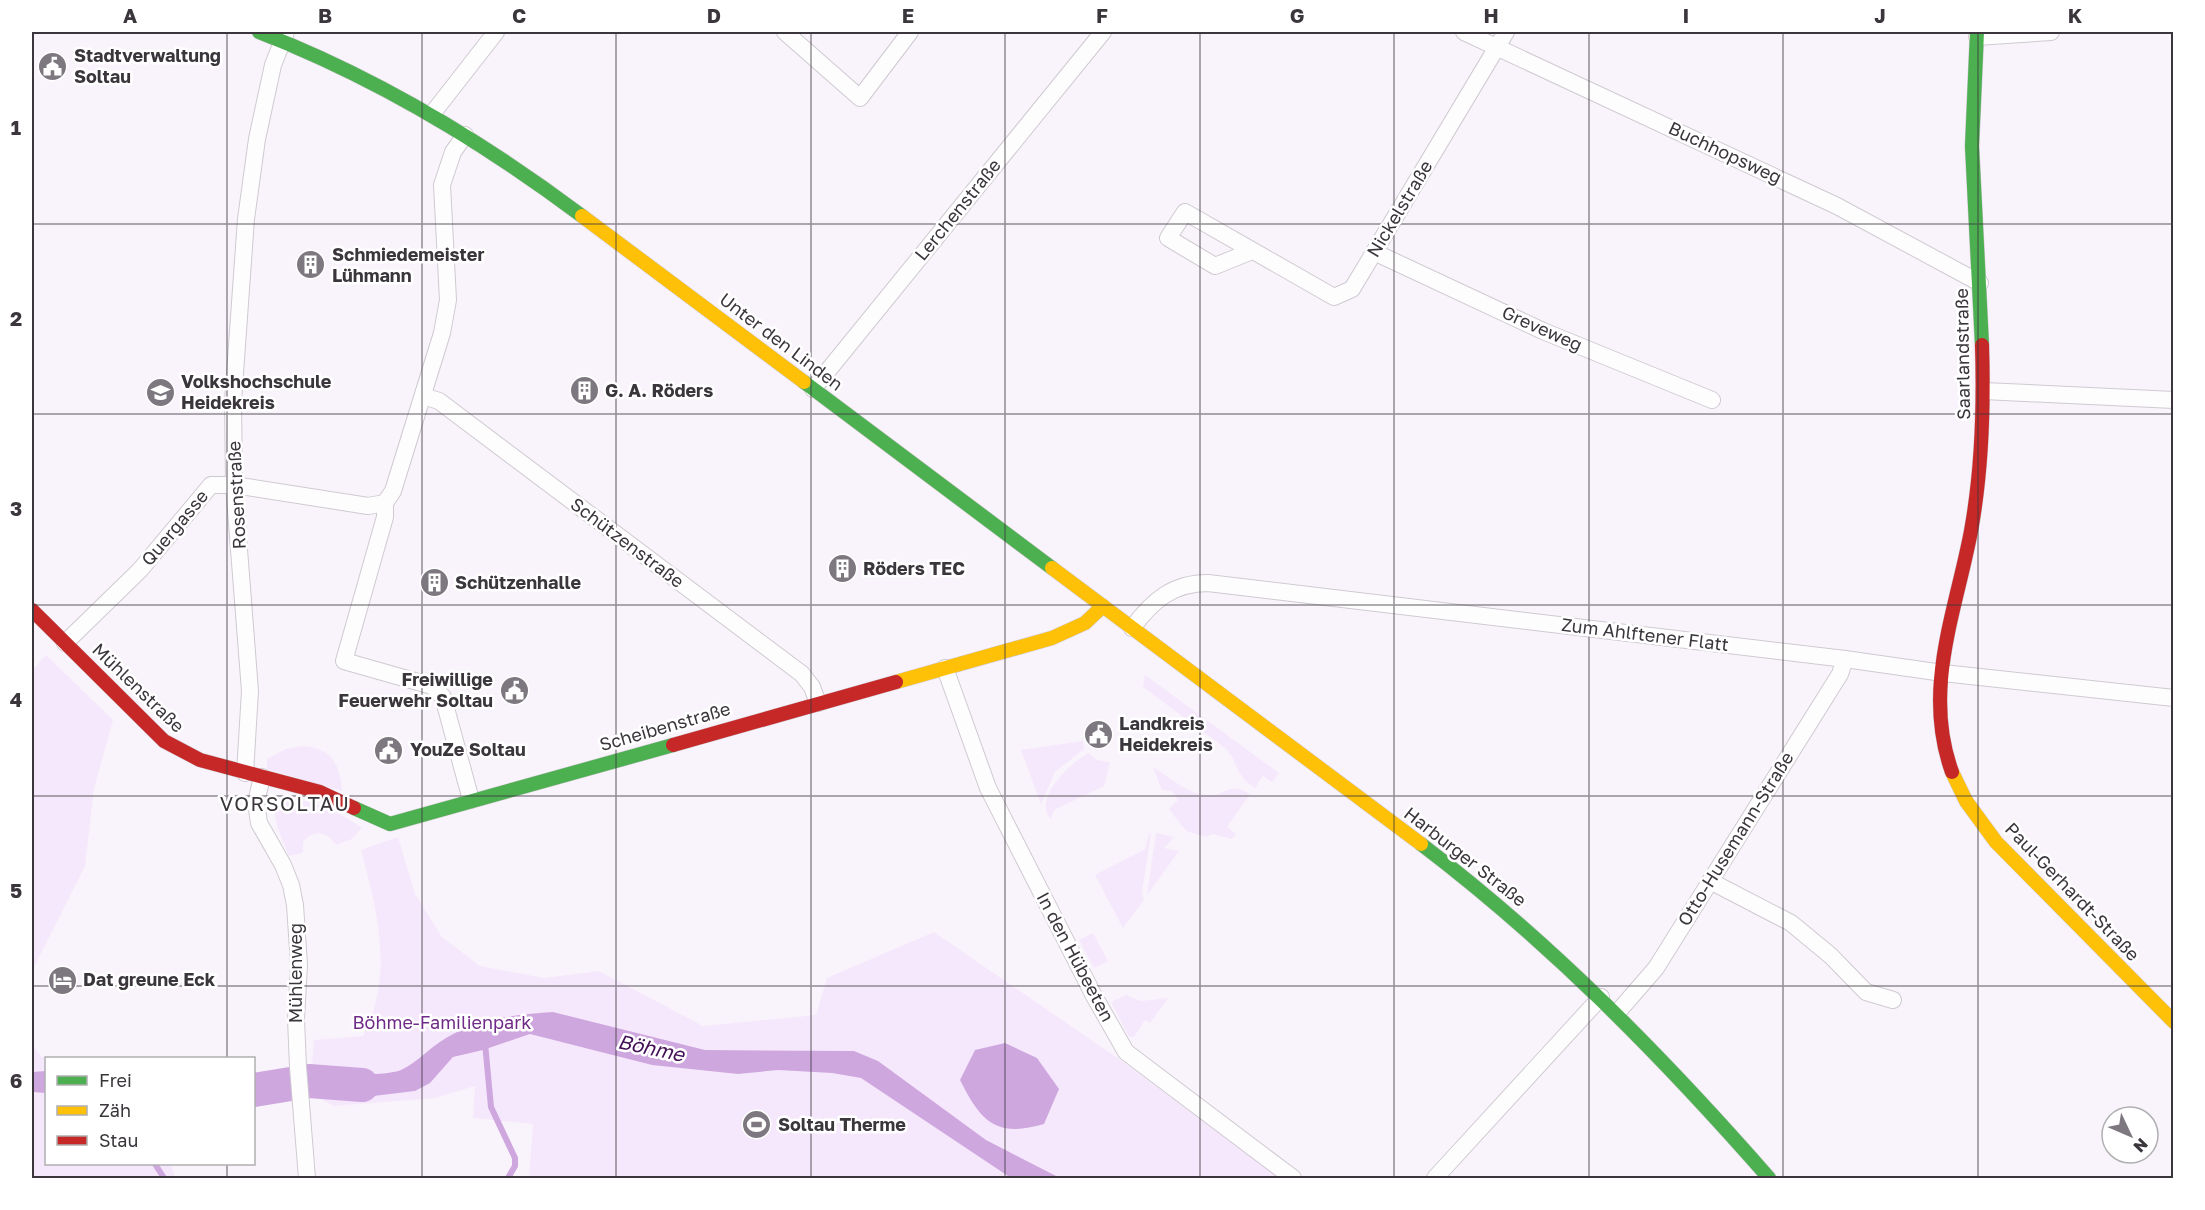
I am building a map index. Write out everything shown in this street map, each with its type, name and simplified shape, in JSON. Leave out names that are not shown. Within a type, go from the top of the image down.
[{"type":"street","name":"Unter den Linden","points":[[259,32],[284,36],[432,114],[541,186],[1103,606]]},
{"type":"street","points":[[432,114],[496,32]]},
{"type":"street","points":[[785,32],[860,98],[910,32]]},
{"type":"street","name":"Lerchenstraße","points":[[813,389],[1103,32]]},
{"type":"street","name":"Buchhopsweg","points":[[1464,32],[1837,206],[1980,283]]},
{"type":"street","name":"Nickelstraße","points":[[1252,251],[1334,297],[1352,289],[1506,32]]},
{"type":"street","points":[[1977,34],[2051,32]]},
{"type":"street","name":"Saarlandstraße","points":[[1942,674],[1945,646],[1971,528],[1980,460],[1984,391],[1972,158],[1977,34]]},
{"type":"street","name":"Rosenstraße","points":[[239,772],[250,691],[234,486],[233,401],[246,219],[257,139],[273,65],[284,36]]},
{"type":"street","points":[[465,135],[453,152],[442,185],[448,300],[442,333],[393,491],[385,503],[385,517],[344,661],[432,686],[443,697],[471,800]]},
{"type":"street","name":"Greveweg","points":[[1374,252],[1544,331],[1712,400]]},
{"type":"street","points":[[1984,391],[2174,400]]},
{"type":"street","name":"Schützenstraße","points":[[423,396],[439,402],[802,674],[812,687],[818,703]]},
{"type":"street","name":"Quergasse","points":[[65,642],[140,570],[211,485],[234,486],[368,506],[385,503]]},
{"type":"street","name":"Zum Ahlftener Flatt","points":[[1132,627],[1159,598],[1175,588],[1191,583],[1208,583],[1845,658],[1942,674],[2174,698]]},
{"type":"street","name":"Harburger Straße","points":[[1103,606],[1480,891],[1524,927],[1601,997],[1660,1056],[1769,1179]]},
{"type":"street","name":"Scheibenstraße","points":[[239,772],[328,795],[362,814],[390,824],[1070,632],[1085,623],[1103,606]]},
{"type":"street","name":"Mühlenstraße","points":[[32,610],[164,741],[194,759],[239,772]]},
{"type":"street","name":"Otto-Husemann-Straße","points":[[1617,1013],[1656,968],[1840,674],[1845,658]]},
{"type":"street","name":"In den Hübeeten","points":[[945,668],[988,788],[1094,996],[1126,1052],[1293,1179]]},
{"type":"street","name":"Paul-Gerhardt-Straße","points":[[1942,674],[1939,711],[1945,755],[1966,801],[1997,845],[2174,1022]]},
{"type":"street","name":"Mühlenweg","points":[[262,777],[256,802],[259,823],[291,885],[295,905],[299,965],[296,1019],[298,1067],[307,1179]]},
{"type":"street","points":[[1710,880],[1791,923],[1831,956],[1866,992],[1893,1000]]},
{"type":"street","points":[[1435,1179],[1601,997]]},
{"type":"green space","points":[[46,655],[113,720],[94,789],[85,866],[32,971],[32,671]]},
{"type":"green space","points":[[1145,675],[1279,773],[1272,782],[1263,776],[1255,788],[1248,783],[1225,748],[1143,687]]},
{"type":"green space","points":[[1083,741],[1084,749],[1055,772],[1041,804],[1021,750]]},
{"type":"green space","points":[[301,746],[319,750],[332,758],[339,772],[342,791],[267,769],[267,759],[286,749]]},
{"type":"green space","points":[[1088,753],[1097,760],[1110,762],[1104,786],[1054,810],[1051,819],[1046,811],[1046,802],[1050,792],[1064,773]]},
{"type":"green space","points":[[1153,767],[1200,794],[1214,795],[1237,789],[1250,794],[1227,827],[1236,834],[1232,839],[1213,834],[1206,837],[1186,831],[1169,809],[1178,800],[1172,791],[1162,790]]},
{"type":"green space","points":[[279,798],[325,807],[362,828],[352,839],[336,845],[324,834],[311,835],[303,842],[303,853],[289,856],[280,835],[275,812]]},
{"type":"green space","points":[[1151,833],[1142,893],[1144,900],[1123,928],[1095,875],[1145,849]]},
{"type":"green space","points":[[1156,833],[1174,837],[1164,848],[1179,851],[1147,895]]},
{"type":"green space","name":"Böhme-Familienpark","points":[[398,837],[415,894],[442,937],[480,966],[544,978],[599,971],[703,1026],[816,1015],[827,978],[934,932],[1119,1059],[1279,1178],[529,1178],[533,1124],[473,1118],[475,1086],[435,1098],[334,1106],[317,1097],[255,1100],[255,1079],[312,1064],[314,1040],[363,1036],[374,1009],[381,966],[375,907],[361,850]]},
{"type":"green space","points":[[1093,933],[1108,961],[1094,968],[1079,940]]},
{"type":"green space","points":[[1126,995],[1141,1001],[1168,998],[1150,1023],[1145,1020],[1134,1037],[1129,1037],[1111,1002]]},
{"type":"green space","points":[[32,1045],[42,1057],[45,1057],[45,1165],[171,1165],[175,1178],[32,1178]]},
{"type":"water","points":[[553,1012],[705,1050],[854,1051],[878,1061],[986,1140],[1060,1178],[1011,1178],[861,1078],[832,1073],[778,1070],[738,1074],[652,1065],[530,1034],[483,1050],[453,1057],[430,1083],[415,1091],[365,1097],[317,1093],[314,1072],[383,1074],[401,1070],[446,1038],[471,1026],[512,1016]]},
{"type":"water","points":[[1005,1043],[1037,1058],[1059,1089],[1044,1124],[1014,1129],[992,1123],[975,1107],[960,1080],[975,1050]]},
{"type":"water","points":[[45,1071],[45,1093],[32,1092],[32,1072]]},
{"type":"water","points":[[274,1072],[280,1099],[255,1106],[255,1076]]},
{"type":"waterway","points":[[485,1043],[491,1107],[515,1158],[515,1166],[508,1178]]},
{"type":"waterway","name":"Böhme","points":[[255,1090],[309,1081],[362,1085]]},
{"type":"waterway","points":[[156,1165],[164,1178]]},
{"type":"traffic: fast","points":[[259,32],[386,90],[506,162],[582,216]]},
{"type":"traffic: fast","points":[[1977,32],[1972,146],[1982,345]]},
{"type":"traffic: fast","points":[[804,382],[1052,568]]},
{"type":"traffic: fast","points":[[354,808],[390,824],[673,745]]},
{"type":"traffic: fast","points":[[1421,844],[1515,920],[1603,1002],[1688,1088],[1769,1178]]},
{"type":"traffic: slow","points":[[582,216],[804,382]]},
{"type":"traffic: slow","points":[[1052,568],[1421,844]]},
{"type":"traffic: slow","points":[[896,682],[1052,638],[1085,623],[1103,606]]},
{"type":"traffic: slow","points":[[1952,772],[1966,801],[1996,842],[2174,1022]]},
{"type":"traffic: jam","points":[[1952,772],[1944,741],[1940,711],[1941,681],[1950,621],[1965,561],[1978,485],[1983,392],[1982,345]]},
{"type":"traffic: jam","points":[[32,610],[164,741],[200,760],[320,792],[354,808]]},
{"type":"traffic: jam","points":[[673,745],[896,682]]},
{"type":"place","name":"Stadtverwaltung Soltau","points":[[53,66]]},
{"type":"place","name":"Schmiedemeister Lühmann","points":[[311,265]]},
{"type":"place","name":"G. A. Röders","points":[[584,391]]},
{"type":"place","name":"Volkshochschule Heidekreis","points":[[160,392]]},
{"type":"place","name":"Röders TEC","points":[[842,569]]},
{"type":"place","name":"Schützenhalle","points":[[434,583]]},
{"type":"place","name":"Freiwillige Feuerwehr Soltau","points":[[514,690]]},
{"type":"place","name":"Landkreis Heidekreis","points":[[1098,734]]},
{"type":"place","name":"YouZe Soltau","points":[[389,750]]},
{"type":"place","name":"Dat greune Eck","points":[[62,980]]},
{"type":"place","name":"Soltau Therme","points":[[757,1125]]},
{"type":"district","name":"VORSOLTAU","points":[[285,804]]}]
